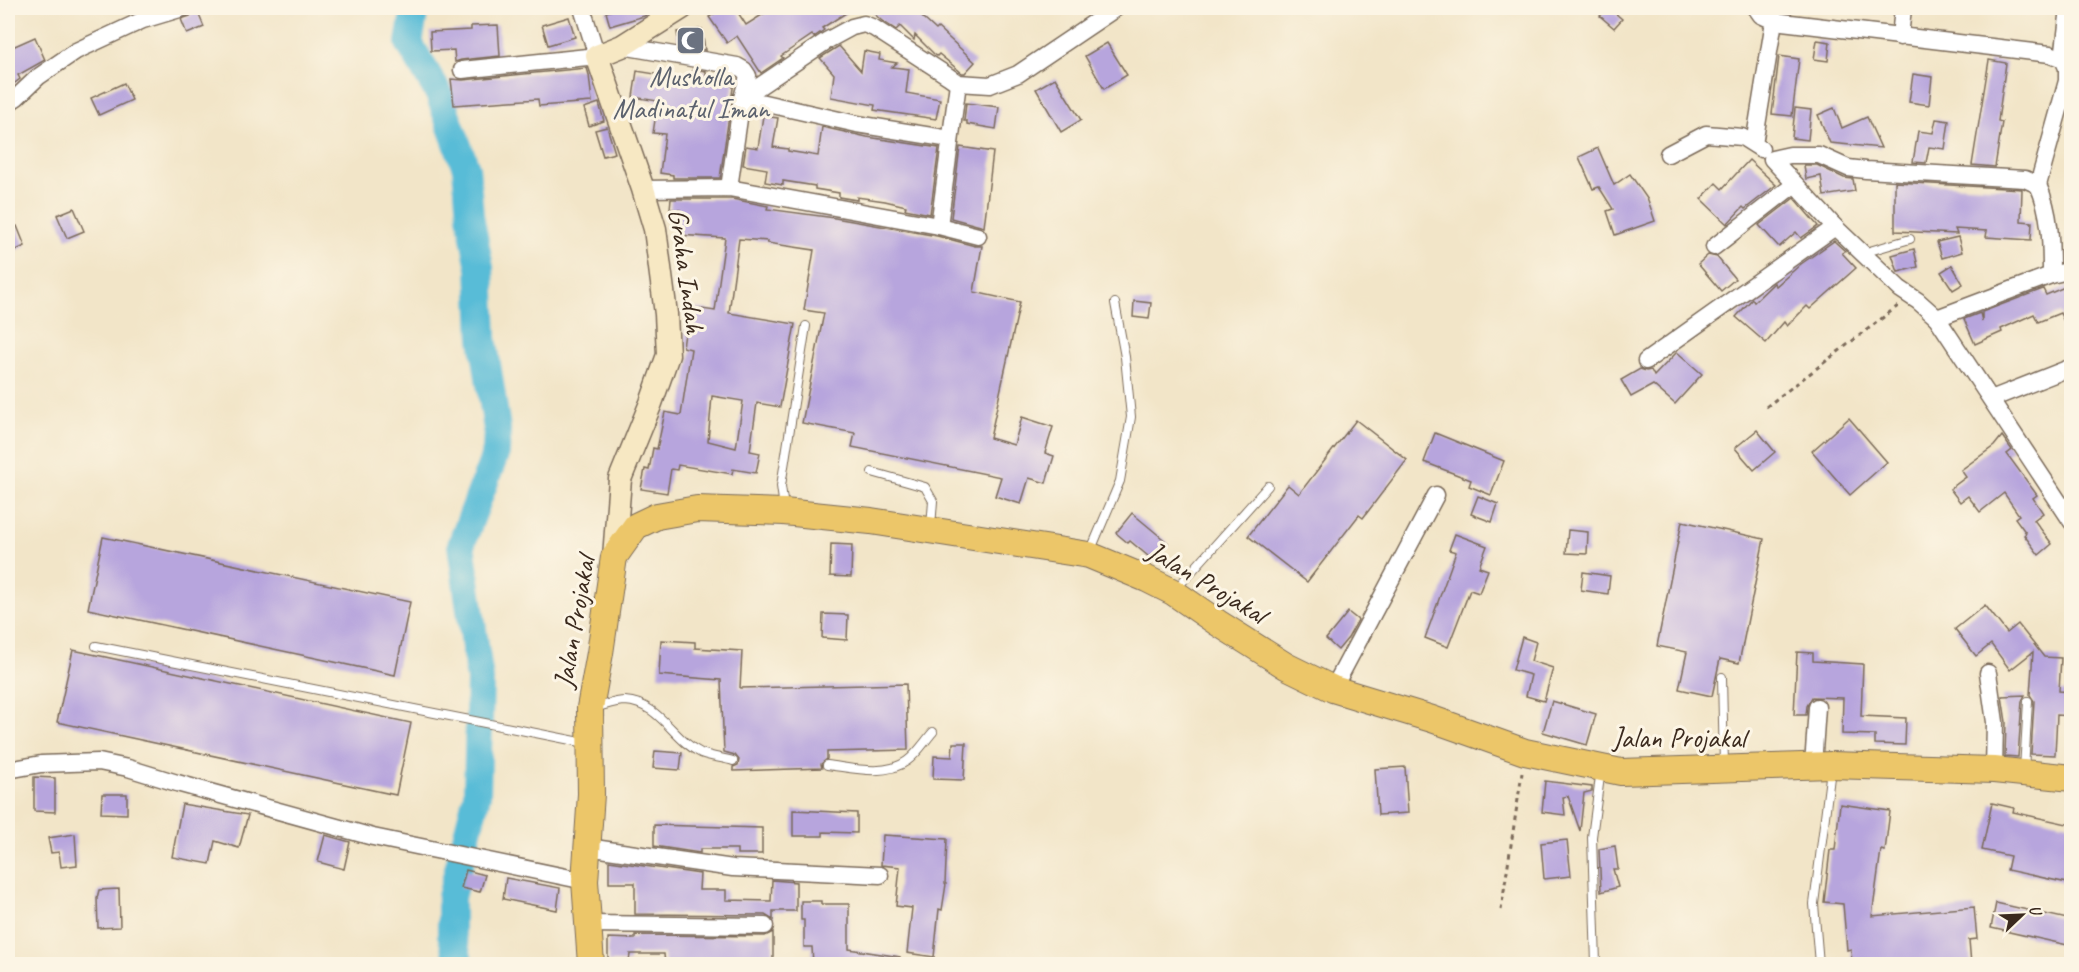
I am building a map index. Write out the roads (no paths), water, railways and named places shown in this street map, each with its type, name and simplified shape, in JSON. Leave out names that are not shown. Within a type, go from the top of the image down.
[{"type":"main road","name":"Jalan Projakal","points":[[591,964],[585,881],[591,794],[590,708],[614,557],[636,526],[657,516],[697,509],[784,512],[931,530],[1089,555],[1173,592],[1286,666],[1332,689],[1432,719],[1525,752],[1601,769],[1621,772],[1822,766],[1994,770],[2072,778]]},
{"type":"street","points":[[8,103],[38,77],[76,51],[143,20],[178,8]]},
{"type":"street","points":[[582,8],[597,56]]},
{"type":"street","points":[[462,70],[597,56],[622,46],[682,8]]},
{"type":"street","points":[[742,98],[828,40],[852,27],[864,24],[874,28],[958,83],[990,85],[1018,74],[1116,8]]},
{"type":"street","points":[[1756,8],[1761,15],[1774,21],[2050,54],[2063,59]]},
{"type":"street","points":[[1900,37],[1903,8]]},
{"type":"street","points":[[2050,275],[2050,236],[2044,197],[2038,184],[2067,81],[2067,68],[2063,59],[2069,8]]},
{"type":"street","points":[[1754,144],[1774,21]]},
{"type":"street","points":[[622,46],[737,66],[744,70],[748,76],[742,98],[729,188]]},
{"type":"street","name":"Graha Indah","points":[[597,56],[644,189],[655,229],[666,314],[668,355],[620,479],[614,557]]},
{"type":"street","points":[[939,226],[958,83]]},
{"type":"street","points":[[742,98],[857,124],[950,139]]},
{"type":"street","points":[[1668,154],[1706,134],[1742,137],[1772,159],[1835,227],[1900,289],[1937,318],[2072,522]]},
{"type":"street","points":[[1772,159],[1790,155],[1819,155],[1848,168],[2025,179],[2038,184]]},
{"type":"street","points":[[1714,247],[1795,184]]},
{"type":"street","points":[[644,189],[729,188],[939,226],[978,236]]},
{"type":"street","points":[[1646,361],[1835,227]]},
{"type":"street","points":[[1937,318],[2050,275],[2072,270]]},
{"type":"street","points":[[1991,399],[2072,367]]},
{"type":"street","points":[[1332,689],[1436,495]]},
{"type":"street","points":[[1988,673],[1995,722],[1994,770]]},
{"type":"street","points":[[1817,707],[1822,766]]},
{"type":"street","points":[[8,771],[41,764],[99,762],[128,768],[373,837],[585,881]]},
{"type":"street","points":[[587,847],[733,868],[880,875]]},
{"type":"street","points":[[588,924],[765,926]]},
{"type":"lane","points":[[1863,253],[1910,239]]},
{"type":"lane","points":[[1089,555],[1120,481],[1131,417],[1125,357],[1115,303]]},
{"type":"lane","points":[[784,512],[781,486],[806,326]]},
{"type":"lane","points":[[872,472],[925,487],[933,501],[931,530]]},
{"type":"lane","points":[[1173,592],[1268,486]]},
{"type":"lane","points":[[96,646],[590,743]]},
{"type":"lane","points":[[1722,677],[1724,769]]},
{"type":"lane","points":[[590,708],[626,701],[654,711],[678,735],[700,752],[733,761]]},
{"type":"lane","points":[[2024,773],[2028,701]]},
{"type":"lane","points":[[827,765],[882,771],[895,768],[909,760],[933,732]]},
{"type":"lane","points":[[1819,964],[1814,904],[1822,766]]},
{"type":"lane","points":[[1596,964],[1592,837],[1601,769]]},
{"type":"waterway","points":[[415,8],[409,43],[439,94],[466,168],[470,215],[480,268],[483,338],[497,429],[496,452],[461,545],[480,680],[477,795],[451,897],[451,934],[460,964]]},
{"type":"place","name":"Musholla Madinatul Iman","points":[[691,41]]}]
